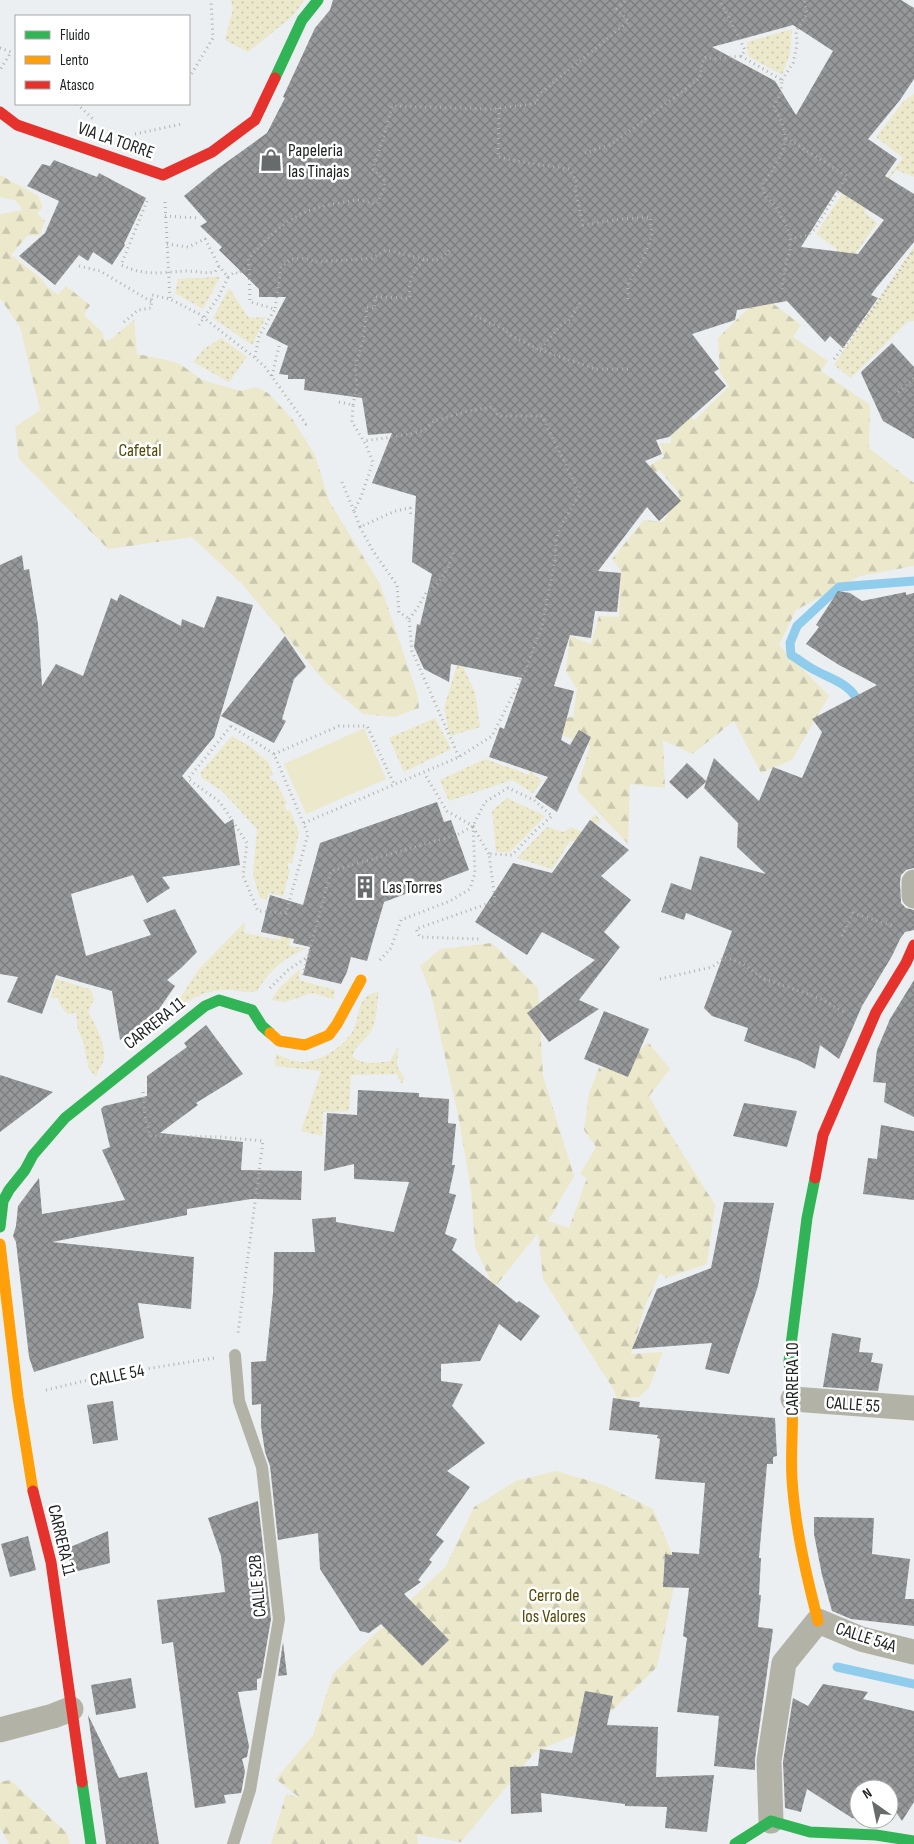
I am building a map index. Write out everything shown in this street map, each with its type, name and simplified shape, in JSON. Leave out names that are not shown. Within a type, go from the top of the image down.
[{"type":"street","name":"VIA LA TORRE","points":[[0,112],[18,125],[163,175],[212,152],[255,120],[302,20],[318,0]]},
{"type":"street","points":[[914,882],[914,896]]},
{"type":"street","name":"CARRERA 10","points":[[818,1621],[799,1536],[792,1478],[793,1399],[789,1361],[807,1218],[823,1135],[876,1012],[906,963],[914,945]]},
{"type":"street","points":[[252,1010],[262,1026],[279,1041],[304,1045],[329,1035],[361,980]]},
{"type":"street","name":"CARRERA 11","points":[[0,1227],[3,1201],[33,1155],[65,1118],[205,1006],[219,1000],[252,1010]]},
{"type":"street","name":"CARRERA 11","points":[[0,1244],[9,1399],[51,1562],[90,1844]]},
{"type":"street","name":"CALLE 55","points":[[793,1399],[914,1408]]},
{"type":"street","points":[[771,1821],[769,1760],[784,1663],[818,1621]]},
{"type":"street","name":"CALLE 54A","points":[[818,1621],[861,1639],[914,1652]]},
{"type":"street","points":[[0,1730],[53,1716],[71,1709]]},
{"type":"street","points":[[735,1844],[771,1821]]},
{"type":"street","points":[[771,1821],[810,1832],[876,1834],[914,1841]]},
{"type":"lane","name":"CALLE 52B","points":[[234,1844],[250,1792],[279,1619],[262,1467],[239,1401],[235,1355]]},
{"type":"path","points":[[190,76],[212,38],[211,0]]},
{"type":"path","points":[[275,308],[250,302],[248,259],[281,226],[296,215],[332,203],[356,200],[377,204],[385,181],[373,169],[392,106],[498,108],[538,102],[537,96],[629,21],[617,9],[626,0]]},
{"type":"path","points":[[720,0],[745,50],[741,56]]},
{"type":"path","points":[[782,289],[790,251],[790,234],[777,208],[764,194],[762,186],[777,160],[786,138],[782,123],[774,107],[781,92],[782,80],[793,63],[797,45],[796,31],[807,14],[804,0]]},
{"type":"path","points":[[0,48],[11,52],[0,70]]},
{"type":"path","points":[[585,153],[612,144],[672,100],[700,78],[702,62],[706,58],[741,56],[782,80]]},
{"type":"path","points":[[79,105],[97,122]]},
{"type":"path","points":[[498,108],[498,157],[516,162],[569,168],[577,182],[575,189],[583,225],[650,217],[652,235],[644,257],[628,283],[628,300]]},
{"type":"path","points":[[129,135],[182,124]]},
{"type":"path","points":[[786,138],[847,176],[815,229],[808,235],[790,239]]},
{"type":"path","points":[[163,175],[170,299]]},
{"type":"path","points":[[163,175],[149,194],[144,212],[121,264],[147,274],[189,271],[209,273],[215,272],[219,266]]},
{"type":"path","points":[[166,216],[198,218]]},
{"type":"path","points":[[167,244],[188,248],[205,239],[219,266],[228,277]]},
{"type":"path","points":[[255,358],[259,336],[275,308],[281,268],[291,259],[306,258],[315,262],[372,258],[386,250],[434,261],[440,260],[452,247]]},
{"type":"path","points":[[834,359],[871,312],[914,250]]},
{"type":"path","points":[[354,511],[373,462],[364,441],[352,422],[357,385],[355,367],[363,341],[367,307],[374,308],[375,296],[410,298],[410,277],[424,259]]},
{"type":"path","points":[[200,325],[219,296],[228,277],[235,272],[238,274],[248,265]]},
{"type":"path","points":[[79,266],[100,271],[152,302]]},
{"type":"path","points":[[124,322],[138,310],[151,308],[152,295],[170,299],[205,319],[255,358],[272,377],[306,424],[308,423]]},
{"type":"path","points":[[540,350],[562,324],[570,320],[580,303]]},
{"type":"path","points":[[471,314],[505,330],[510,335],[540,350],[596,369],[631,369]]},
{"type":"path","points":[[272,377],[276,367],[279,346]]},
{"type":"path","points":[[898,392],[914,378]]},
{"type":"path","points":[[339,402],[353,405]]},
{"type":"path","points":[[304,823],[459,757],[492,736],[525,671],[542,626],[556,541],[561,525],[580,494],[542,416],[501,416],[497,414],[493,407],[468,411],[434,421],[424,430],[417,432],[364,441]]},
{"type":"path","points":[[342,482],[372,552],[397,585],[399,612],[409,618]]},
{"type":"path","points":[[360,527],[395,511],[410,508],[411,516]]},
{"type":"path","points":[[454,552],[445,574],[426,593],[418,608],[409,618],[412,652],[459,757]]},
{"type":"path","points":[[231,726],[274,754],[304,823],[308,834],[286,913],[258,911],[243,876],[247,843],[220,802],[188,779],[231,726]]},
{"type":"path","points":[[274,754],[339,726],[367,726],[394,784]]},
{"type":"path","points":[[424,773],[446,811],[473,826],[489,854],[495,901],[416,929],[420,937],[479,940]]},
{"type":"path","points":[[361,980],[391,948],[401,920],[450,901],[470,889],[475,873],[473,826],[485,802],[508,788],[534,800],[552,816],[512,855],[489,854]]},
{"type":"path","points":[[303,975],[331,871],[457,836],[473,826]]},
{"type":"path","points":[[842,936],[853,913],[898,927]]},
{"type":"path","points":[[252,1010],[274,983],[288,970],[312,954]]},
{"type":"path","points":[[660,979],[712,967],[725,958],[743,964],[762,978],[829,1003],[870,1026]]},
{"type":"path","points":[[142,1055],[144,1108],[150,1136],[221,1137],[263,1141],[235,1355]]},
{"type":"path","name":"CALLE 54","points":[[9,1399],[114,1374],[235,1355]]},
{"type":"green space","points":[[231,0],[304,0],[294,15],[248,52],[225,40],[233,9]]},
{"type":"green space","points":[[792,29],[790,53],[782,75],[748,56],[747,42]]},
{"type":"green space","points":[[914,94],[914,177],[896,170],[864,212],[877,223],[830,289],[826,282],[837,249],[816,234],[849,183],[874,195],[903,158],[876,137],[903,102]]},
{"type":"green space","name":"Cafetal","points":[[0,175],[38,196],[43,207],[37,213],[45,221],[40,235],[27,236],[11,255],[42,279],[45,285],[58,295],[66,286],[90,305],[84,315],[103,333],[104,341],[111,339],[134,320],[137,354],[180,364],[202,380],[241,391],[256,387],[268,393],[293,420],[315,455],[329,501],[380,584],[417,693],[419,708],[395,717],[363,714],[326,683],[242,584],[192,537],[108,549],[19,459],[15,427],[40,410],[20,327],[0,298],[0,214],[23,210],[15,200],[0,197]]},
{"type":"green space","points":[[914,247],[914,321],[908,321],[851,378],[834,365]]},
{"type":"green space","points":[[220,277],[203,309],[175,293],[178,279]]},
{"type":"green space","points":[[229,288],[249,318],[266,317],[252,345],[213,318]]},
{"type":"green space","points":[[762,295],[801,325],[793,337],[828,361],[821,371],[870,405],[869,448],[914,483],[914,566],[860,576],[796,610],[779,645],[829,696],[792,760],[761,773],[734,721],[692,754],[663,740],[665,788],[630,784],[628,844],[577,790],[590,746],[552,731],[555,719],[573,717],[577,689],[566,671],[570,636],[591,644],[599,616],[619,617],[621,571],[612,559],[644,520],[663,522],[680,495],[660,470],[646,480],[645,468],[664,457],[660,443],[671,443],[671,404],[695,420],[729,386],[720,373],[718,338]]},
{"type":"green space","points":[[221,338],[247,357],[229,382],[193,362],[204,349]]},
{"type":"green space","points":[[459,659],[475,692],[480,727],[450,736],[444,708]]},
{"type":"green space","points":[[435,718],[451,749],[404,772],[389,738]]},
{"type":"green space","points":[[364,728],[386,779],[306,814],[284,764]]},
{"type":"green space","points":[[232,736],[252,748],[269,763],[273,775],[269,777],[276,781],[287,804],[284,805],[287,811],[290,810],[299,833],[292,863],[288,863],[290,870],[283,896],[269,893],[266,900],[260,898],[253,875],[257,829],[222,791],[202,778],[200,773]]},
{"type":"green space","points":[[536,756],[541,756],[532,773],[542,781],[533,793],[512,780],[449,801],[440,780],[485,759],[529,775]]},
{"type":"green space","points":[[507,798],[545,816],[510,852],[496,852],[492,811]]},
{"type":"green space","points":[[595,814],[601,821],[581,842],[570,841],[552,869],[517,858],[547,827],[564,832],[571,827],[582,832]]},
{"type":"green space","points":[[245,922],[244,933],[280,940],[283,927],[293,928],[289,946],[307,948],[278,965],[257,991],[223,990],[209,992],[190,1000],[178,1008],[176,1005],[198,970]]},
{"type":"green space","points":[[492,943],[538,988],[543,1076],[574,1176],[548,1221],[569,1228],[587,1178],[580,1174],[596,1147],[584,1130],[589,1093],[599,1068],[622,1070],[648,1042],[670,1069],[649,1096],[666,1127],[715,1205],[707,1264],[666,1278],[660,1273],[645,1306],[631,1354],[663,1352],[649,1388],[639,1397],[617,1399],[614,1390],[543,1279],[538,1233],[494,1288],[475,1247],[471,1190],[459,1120],[431,993],[420,966],[441,949]]},
{"type":"green space","points":[[300,969],[299,980],[335,990],[334,999],[312,993],[285,1002],[271,1000],[280,987]]},
{"type":"green space","points":[[56,979],[90,989],[94,999],[88,1012],[99,1034],[104,1052],[104,1058],[96,1077],[89,1069],[83,1041],[78,1030],[76,1013],[67,1014],[60,1005],[58,997],[51,999]]},
{"type":"green space","points":[[379,992],[373,1027],[352,1056],[365,1063],[390,1061],[398,1047],[397,1066],[405,1079],[401,1084],[397,1074],[351,1075],[349,1111],[323,1112],[322,1136],[301,1131],[321,1071],[275,1066],[276,1054],[302,1062],[316,1060],[330,1053],[351,1034],[362,1002],[371,994]]},
{"type":"green space","name":"Cerro de los Valores","points":[[556,1471],[604,1485],[653,1509],[678,1568],[657,1667],[596,1726],[535,1752],[461,1842],[417,1835],[418,1844],[271,1844],[286,1794],[300,1798],[276,1779],[313,1735],[333,1674],[446,1566],[474,1507],[516,1481]]},
{"type":"green space","points":[[10,1780],[67,1833],[70,1844],[9,1844],[0,1827],[0,1782]]},
{"type":"building","points":[[333,0],[901,0],[914,8],[914,79],[900,100],[868,139],[897,159],[885,176],[914,194],[914,242],[871,295],[878,298],[843,348],[830,336],[825,342],[787,301],[737,310],[735,320],[692,334],[719,369],[714,372],[726,386],[669,437],[656,440],[662,454],[645,461],[681,501],[659,521],[647,507],[598,571],[621,573],[617,612],[595,611],[591,638],[570,635],[554,686],[574,691],[561,740],[570,745],[579,730],[591,737],[557,812],[535,797],[548,777],[489,757],[500,727],[504,729],[522,678],[451,664],[449,682],[424,669],[414,647],[417,624],[420,625],[432,574],[412,562],[416,496],[372,483],[392,433],[368,435],[362,398],[304,390],[305,379],[288,379],[288,375],[279,374],[288,346],[266,335],[286,297],[259,297],[259,289],[219,250],[222,247],[200,226],[207,222],[184,196],[217,169],[267,133],[285,98],[283,97],[315,28],[330,10]],"holes":[[[793,25],[833,51],[796,115],[775,81],[712,47]],[[837,190],[884,220],[858,254],[801,247]]]},
{"type":"building","points":[[54,160],[97,177],[99,173],[146,198],[125,245],[112,265],[93,252],[88,261],[79,255],[55,285],[19,256],[45,233],[59,201],[27,186],[42,164],[50,166]]},
{"type":"building","points":[[892,343],[914,367],[914,439],[883,421],[861,373]]},
{"type":"building","points":[[22,555],[24,570],[29,569],[38,624],[42,686],[56,664],[83,676],[111,598],[117,601],[120,594],[181,626],[182,619],[204,628],[217,596],[253,605],[214,737],[182,776],[225,824],[233,819],[240,865],[162,877],[170,888],[147,903],[133,875],[71,894],[86,956],[151,935],[143,920],[175,909],[197,952],[167,980],[175,986],[157,1012],[120,1040],[112,991],[56,975],[42,1014],[7,1002],[18,977],[0,974],[0,565]]},
{"type":"building","points":[[838,591],[850,593],[862,601],[906,592],[906,595],[914,593],[914,868],[906,870],[901,875],[900,882],[901,903],[906,908],[914,910],[914,930],[905,932],[900,939],[862,1006],[839,1059],[820,1045],[815,1069],[800,1061],[744,1041],[748,1028],[712,1016],[704,1008],[732,931],[686,913],[684,920],[661,912],[671,883],[691,890],[700,856],[766,874],[737,847],[738,823],[704,788],[706,782],[687,799],[669,782],[687,763],[706,781],[714,758],[759,801],[773,767],[802,778],[822,732],[812,719],[877,685],[839,665],[806,644],[819,627],[816,625]]},
{"type":"building","points":[[285,636],[306,667],[294,679],[282,719],[286,721],[274,743],[221,716]]},
{"type":"building","name":"Las Torres","points":[[437,802],[444,822],[451,820],[469,870],[384,902],[367,961],[351,957],[341,984],[303,975],[310,947],[293,943],[294,939],[261,932],[270,895],[303,905],[320,843]]},
{"type":"building","points":[[590,820],[629,850],[601,876],[631,900],[604,932],[620,947],[579,1000],[599,1009],[549,1042],[527,1013],[595,960],[542,932],[527,955],[475,922],[513,863],[552,873]]},
{"type":"building","points":[[914,980],[914,1117],[884,1102],[886,1083],[873,1082],[877,1050],[890,1019]]},
{"type":"building","points":[[604,1011],[649,1029],[628,1077],[584,1059]]},
{"type":"building","points":[[206,1025],[243,1074],[196,1103],[198,1105],[160,1133],[243,1142],[241,1170],[302,1171],[301,1200],[251,1199],[187,1209],[187,1215],[52,1242],[194,1257],[191,1309],[138,1303],[144,1338],[34,1372],[29,1357],[16,1242],[13,1236],[18,1206],[39,1178],[42,1214],[125,1200],[102,1150],[110,1147],[101,1109],[104,1106],[147,1096],[147,1076],[187,1047],[184,1043]]},
{"type":"building","points":[[0,1075],[53,1092],[0,1132]]},
{"type":"building","points":[[358,1090],[419,1093],[419,1097],[449,1099],[448,1123],[456,1124],[452,1165],[455,1165],[449,1193],[456,1195],[445,1234],[457,1239],[452,1250],[517,1303],[519,1301],[540,1316],[521,1341],[499,1324],[480,1361],[441,1364],[441,1381],[463,1384],[452,1406],[485,1443],[447,1471],[470,1487],[436,1535],[444,1541],[429,1560],[432,1562],[418,1580],[421,1582],[404,1594],[449,1640],[422,1666],[381,1624],[369,1633],[360,1631],[320,1569],[318,1533],[278,1540],[270,1466],[265,1452],[261,1426],[261,1404],[252,1405],[251,1362],[266,1361],[273,1293],[274,1252],[315,1252],[312,1219],[336,1217],[336,1222],[394,1232],[409,1182],[354,1179],[354,1164],[324,1171],[327,1113],[357,1115]]},
{"type":"building","points":[[744,1103],[797,1111],[787,1147],[733,1136]]},
{"type":"building","points":[[881,1125],[914,1131],[914,1200],[863,1194],[868,1158],[877,1159]]},
{"type":"building","points":[[724,1202],[774,1203],[758,1286],[729,1374],[705,1369],[712,1343],[632,1349],[657,1289],[711,1268]]},
{"type":"building","points":[[832,1333],[861,1338],[859,1352],[873,1353],[871,1362],[883,1364],[878,1391],[823,1387]]},
{"type":"building","points":[[613,1398],[640,1402],[639,1407],[775,1418],[777,1456],[773,1457],[773,1464],[767,1464],[759,1558],[761,1558],[759,1595],[761,1595],[758,1627],[773,1629],[755,1770],[714,1766],[719,1716],[677,1712],[687,1638],[683,1636],[689,1588],[663,1587],[665,1554],[672,1555],[672,1552],[699,1554],[705,1483],[655,1479],[660,1439],[657,1438],[658,1435],[609,1430]]},
{"type":"building","points":[[113,1401],[118,1440],[93,1444],[87,1405]]},
{"type":"building","points":[[258,1501],[271,1619],[261,1678],[257,1679],[257,1690],[238,1692],[249,1746],[247,1757],[242,1759],[245,1771],[241,1793],[224,1795],[226,1803],[195,1808],[173,1642],[162,1644],[157,1600],[225,1592],[221,1556],[208,1518]]},
{"type":"building","points":[[814,1517],[874,1518],[872,1554],[910,1559],[905,1599],[914,1599],[914,1626],[851,1619],[832,1611],[822,1575],[814,1534]]},
{"type":"building","points":[[108,1531],[110,1563],[70,1573],[68,1548]]},
{"type":"building","points":[[28,1536],[36,1570],[10,1577],[1,1544]]},
{"type":"building","points":[[283,1642],[287,1675],[278,1676]]},
{"type":"building","points":[[131,1678],[136,1708],[96,1715],[91,1685]]},
{"type":"building","points":[[823,1684],[868,1692],[863,1699],[914,1711],[914,1802],[902,1821],[899,1817],[899,1779],[849,1779],[849,1816],[807,1789],[801,1812],[785,1808],[783,1762],[793,1698],[808,1706]]},
{"type":"building","points":[[585,1691],[613,1696],[607,1725],[658,1727],[656,1777],[714,1775],[707,1832],[665,1828],[667,1807],[625,1806],[625,1804],[541,1793],[542,1812],[511,1814],[510,1767],[538,1766],[540,1749],[572,1753]]},
{"type":"building","points":[[88,1715],[119,1778],[147,1772],[159,1844],[106,1844]]},
{"type":"waterway","points":[[860,705],[856,697],[845,686],[791,655],[790,643],[797,626],[839,587],[914,581]]},
{"type":"waterway","points":[[837,1667],[914,1684]]},
{"type":"traffic: fast","points":[[275,78],[302,20],[318,0]]},
{"type":"traffic: fast","points":[[0,1227],[3,1201],[9,1190],[25,1170],[33,1155],[65,1118],[205,1006],[219,1000],[252,1010],[262,1026],[270,1033]]},
{"type":"traffic: fast","points":[[791,1384],[789,1361],[807,1218],[815,1178]]},
{"type":"traffic: fast","points":[[82,1782],[91,1844]]},
{"type":"traffic: fast","points":[[735,1844],[771,1821],[810,1832],[876,1835],[914,1841]]},
{"type":"traffic: slow","points":[[270,1033],[279,1041],[305,1045],[329,1035],[361,980]]},
{"type":"traffic: slow","points":[[0,1244],[18,1397],[33,1491]]},
{"type":"traffic: slow","points":[[791,1384],[793,1407],[793,1497],[809,1586],[818,1621]]},
{"type":"traffic: jam","points":[[0,112],[17,125],[163,175],[212,152],[255,120],[275,78]]},
{"type":"traffic: jam","points":[[815,1178],[823,1135],[876,1012],[906,963],[914,945]]},
{"type":"traffic: jam","points":[[33,1491],[51,1562],[82,1782]]},
{"type":"place","name":"Papeleria las Tinajas","points":[[271,160]]},
{"type":"place","name":"Las Torres","points":[[365,887]]}]
